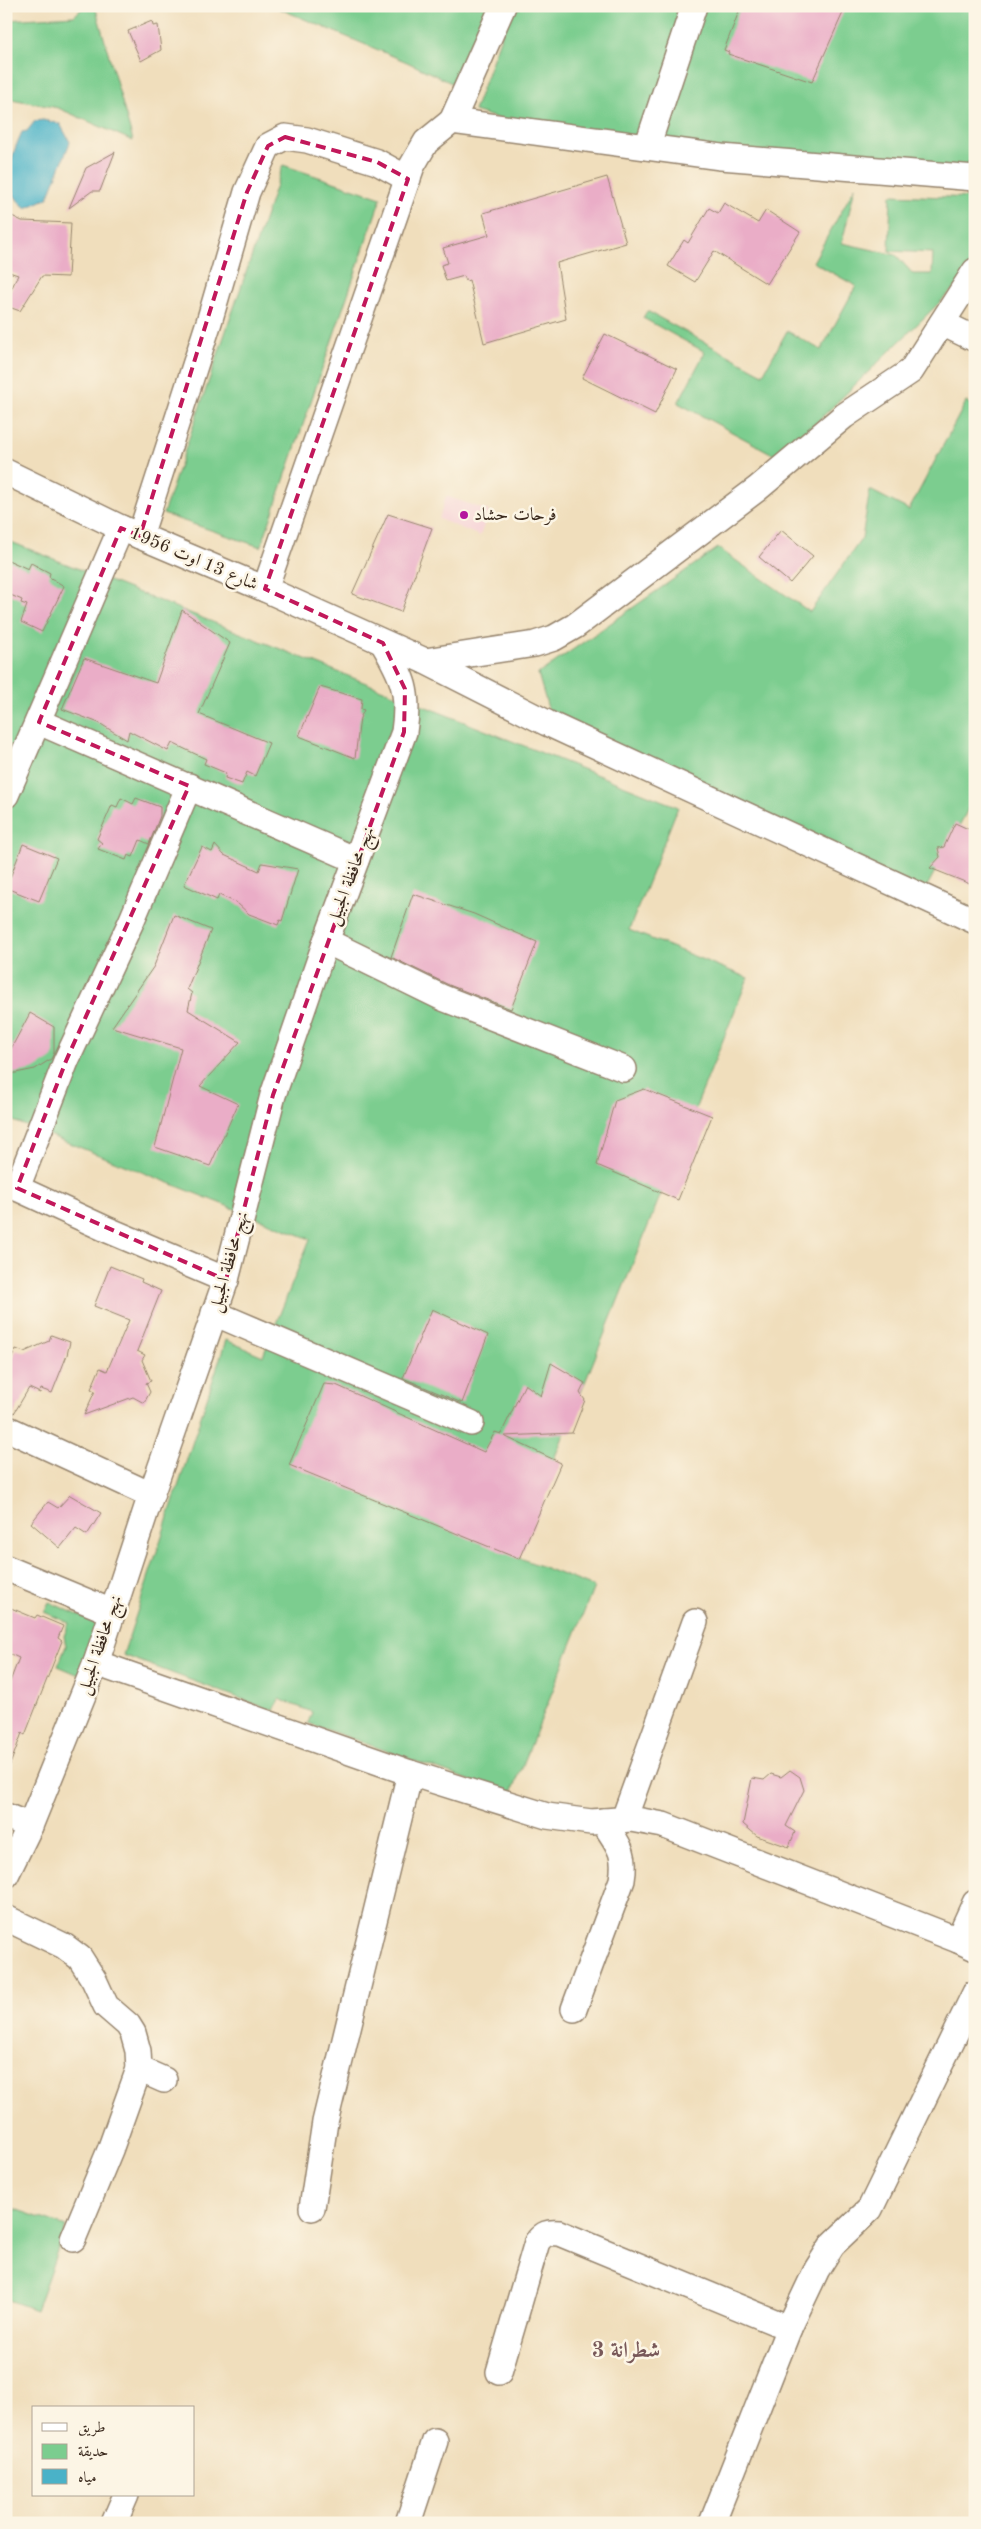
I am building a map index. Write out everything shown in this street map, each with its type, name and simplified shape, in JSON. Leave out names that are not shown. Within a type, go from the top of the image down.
[{"type":"street","points":[[265,589],[408,179],[426,142],[452,121],[504,6]]},
{"type":"street","points":[[647,148],[694,6]]},
{"type":"street","points":[[452,121],[722,157],[975,178]]},
{"type":"street","points":[[6,794],[131,532],[206,331],[247,192],[268,146],[284,137],[307,140],[377,162],[408,179]]},
{"type":"street","points":[[424,661],[535,644],[554,638],[575,626],[757,489],[844,416],[911,371],[975,271]]},
{"type":"street","points":[[942,323],[975,339]]},
{"type":"street","name":"شارع 13 اوت 1956","points":[[6,472],[131,532],[265,589],[424,661],[547,723],[975,921]]},
{"type":"street","name":"نهج محافظة الجبيل","points":[[6,1875],[30,1826],[96,1662],[151,1495],[226,1280],[273,1096],[326,942],[404,732],[408,708],[399,671],[383,643]]},
{"type":"street","points":[[39,722],[356,860]]},
{"type":"street","points":[[189,786],[131,922],[66,1061],[12,1185],[108,1230],[226,1280]]},
{"type":"street","points":[[326,942],[443,998],[624,1069]]},
{"type":"street","points":[[214,1313],[471,1423]]},
{"type":"street","points":[[6,1428],[151,1495]]},
{"type":"street","points":[[6,1568],[112,1612]]},
{"type":"street","points":[[574,2009],[622,1880],[624,1868],[622,1852],[613,1820],[695,1622]]},
{"type":"street","points":[[96,1662],[410,1773],[547,1816],[577,1821],[613,1820],[663,1825],[966,1944],[975,1903]]},
{"type":"street","points":[[312,2208],[325,2122],[410,1773]]},
{"type":"street","points":[[6,1816],[30,1826]]},
{"type":"street","points":[[6,1918],[64,1946],[80,1958],[94,1980],[106,2006],[128,2025],[133,2033],[138,2052],[139,2069],[110,2150],[73,2240]]},
{"type":"street","points":[[712,2523],[789,2328],[817,2269],[832,2246],[870,2209],[975,1993]]},
{"type":"street","points":[[139,2069],[164,2080]]},
{"type":"street","points":[[499,2372],[537,2242],[543,2234],[549,2232],[559,2234],[789,2328]]},
{"type":"street","points":[[408,2523],[435,2441]]},
{"type":"street","points":[[114,2523],[126,2496]]},
{"type":"highlighted area","points":[[285,137],[377,162],[408,179],[265,589],[383,643],[405,689],[404,732],[273,1095],[226,1280],[17,1188],[66,1061],[189,786],[39,722],[121,528],[140,536],[247,192],[268,146]]},
{"type":"shaded area","name":"فرحات حشاد","points":[[446,496],[489,511],[480,536],[439,519]]},
{"type":"green space","points":[[85,6],[95,6],[133,141],[58,108],[6,98],[6,20],[74,16]]},
{"type":"green space","points":[[273,6],[415,6],[425,10],[427,6],[498,6],[460,87],[407,62]]},
{"type":"green space","points":[[512,6],[975,6],[975,175],[612,154],[474,111]]},
{"type":"green space","points":[[283,165],[381,198],[261,547],[163,514]]},
{"type":"green space","points":[[855,187],[842,243],[896,255],[913,274],[932,274],[933,253],[889,251],[891,195],[975,198],[975,268],[780,458],[678,403],[705,352],[643,318],[647,311],[763,374],[787,331],[821,350],[856,286],[813,262]]},
{"type":"green space","points":[[966,402],[975,406],[975,796],[916,907],[550,715],[538,674],[718,548],[810,612],[862,538],[870,490],[909,510]]},
{"type":"green space","points":[[6,540],[678,807],[629,930],[748,978],[515,1556],[594,1587],[511,1795],[308,1723],[312,1712],[279,1699],[274,1711],[123,1655],[226,1340],[263,1356],[310,1239],[6,1118]]},
{"type":"green space","points":[[49,1602],[101,1625],[79,1675],[58,1666],[66,1646],[64,1636],[69,1623],[44,1612]]},
{"type":"green space","points":[[6,2206],[66,2227],[36,2310],[6,2299]]},
{"type":"water","points":[[43,120],[60,124],[70,142],[48,198],[26,208],[13,192],[10,182],[11,162],[22,132],[27,131],[35,121]]},
{"type":"building","points":[[741,6],[846,6],[812,82],[728,54],[729,52],[724,50]]},
{"type":"building","points":[[152,21],[153,26],[158,25],[161,50],[141,61],[128,31]]},
{"type":"building","points":[[115,152],[100,191],[92,191],[69,208],[86,168]]},
{"type":"building","points":[[607,177],[626,243],[557,263],[566,319],[484,343],[469,280],[466,281],[464,276],[446,281],[441,265],[448,263],[443,248],[489,235],[483,213]]},
{"type":"building","points":[[724,203],[758,223],[766,210],[800,232],[767,284],[714,251],[695,282],[668,266],[684,240],[688,243],[709,208],[718,213]]},
{"type":"building","points":[[6,213],[22,221],[71,223],[68,277],[42,276],[20,311],[6,306],[6,300],[18,275],[6,271]]},
{"type":"building","points":[[605,334],[677,369],[655,414],[582,378]]},
{"type":"building","points":[[388,514],[432,528],[401,612],[352,594]]},
{"type":"building","points":[[781,530],[813,556],[790,583],[759,557]]},
{"type":"building","points":[[6,559],[28,569],[31,563],[50,573],[49,577],[64,586],[42,632],[21,622],[27,605],[21,603],[22,600],[6,593]]},
{"type":"building","points":[[182,610],[230,643],[199,714],[269,743],[255,776],[247,772],[242,784],[225,778],[226,773],[204,764],[206,759],[172,743],[168,751],[129,731],[127,740],[99,723],[62,709],[84,658],[156,683]]},
{"type":"building","points":[[320,687],[362,699],[361,709],[364,710],[360,718],[355,758],[299,736]]},
{"type":"building","points":[[121,798],[133,804],[136,798],[160,807],[160,816],[149,844],[140,840],[133,857],[128,855],[126,860],[98,849],[102,843],[97,839],[112,805],[117,807]]},
{"type":"building","points":[[955,823],[975,832],[975,886],[930,868],[940,857],[938,848],[944,847]]},
{"type":"building","points":[[23,844],[57,858],[39,901],[6,888]]},
{"type":"building","points":[[215,845],[224,855],[259,871],[262,863],[298,869],[282,921],[280,920],[278,925],[249,914],[237,903],[219,895],[217,900],[184,885],[202,847],[212,852]]},
{"type":"building","points":[[413,894],[474,914],[537,942],[511,1009],[449,985],[391,957]]},
{"type":"building","points":[[174,915],[211,930],[187,989],[192,993],[188,1010],[240,1042],[200,1086],[238,1104],[210,1166],[155,1147],[181,1048],[112,1027],[154,966]]},
{"type":"building","points":[[30,1013],[54,1027],[54,1053],[51,1059],[35,1069],[6,1075],[6,1058]]},
{"type":"building","points":[[644,1089],[712,1116],[678,1200],[597,1165],[615,1100]]},
{"type":"building","points":[[110,1266],[142,1279],[141,1282],[161,1291],[137,1351],[145,1355],[142,1360],[151,1381],[146,1383],[150,1392],[144,1403],[133,1397],[84,1415],[95,1391],[91,1389],[100,1368],[107,1371],[129,1320],[94,1306]]},
{"type":"building","points":[[432,1309],[488,1335],[462,1403],[403,1378]]},
{"type":"building","points":[[51,1335],[70,1342],[52,1393],[41,1389],[40,1393],[29,1388],[13,1415],[6,1414],[6,1370],[16,1349],[24,1352],[49,1341]]},
{"type":"building","points":[[551,1363],[585,1383],[580,1393],[585,1400],[572,1433],[504,1436],[561,1463],[519,1559],[289,1465],[324,1384],[336,1385],[484,1452],[495,1432],[501,1434],[525,1384],[541,1396]]},
{"type":"building","points":[[70,1495],[101,1513],[87,1535],[76,1528],[60,1548],[31,1523],[48,1502],[58,1508]]},
{"type":"building","points":[[6,1606],[35,1618],[37,1615],[63,1626],[58,1638],[62,1641],[25,1735],[22,1733],[8,1770],[6,1692],[19,1658],[6,1652]]},
{"type":"building","points":[[790,1770],[800,1777],[804,1790],[786,1826],[795,1832],[789,1847],[757,1836],[743,1824],[752,1778],[764,1780],[771,1774],[781,1777]]},
{"type":"place","name":"فرحات حشاد","points":[[464,515]]},
{"type":"district","name":"شطرانة 3","points":[[626,2351]]}]
